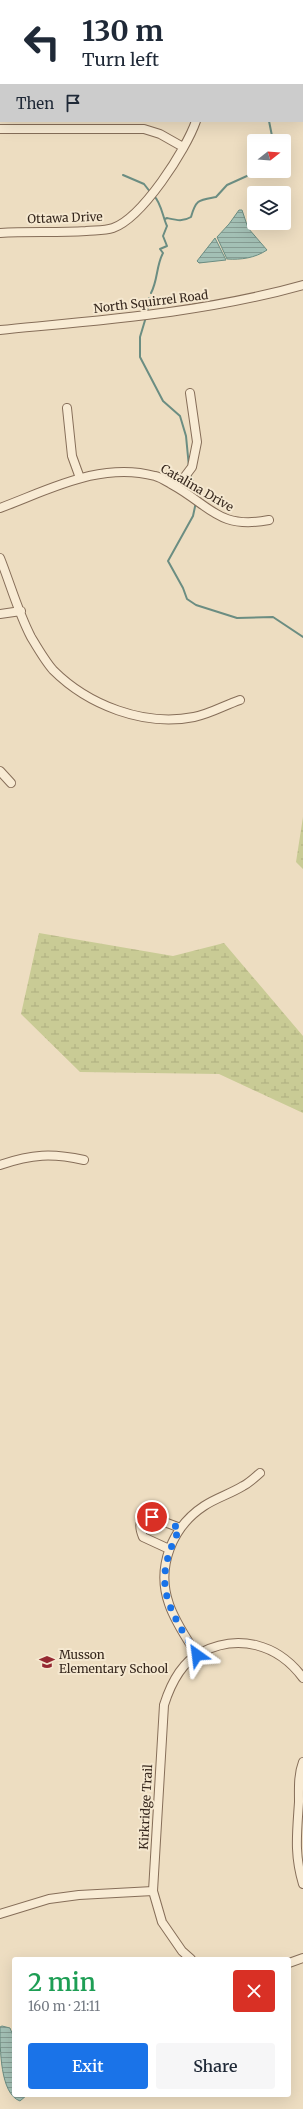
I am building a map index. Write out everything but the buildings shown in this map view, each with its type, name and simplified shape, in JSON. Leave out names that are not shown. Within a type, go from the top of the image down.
[{"type":"street","name":"Ottawa Drive","points":[[0,233],[78,232],[114,228],[137,212],[169,169],[195,122]]},
{"type":"street","points":[[0,129],[144,129],[160,134],[182,147]]},
{"type":"street","name":"North Squirrel Road","points":[[0,330],[188,311],[246,300],[303,285]]},
{"type":"street","points":[[177,487],[192,467],[197,442],[190,393]]},
{"type":"street","points":[[67,408],[72,456],[80,478]]},
{"type":"street","name":"Catalina Drive","points":[[0,508],[80,478],[93,474],[118,471],[155,476],[187,492],[215,514],[229,521],[251,523],[268,520]]},
{"type":"street","points":[[0,558],[31,636],[52,669],[83,694],[103,705],[136,715],[166,719],[195,717],[240,700]]},
{"type":"street","points":[[0,614],[21,611]]},
{"type":"street","points":[[0,772],[11,783]]},
{"type":"street","points":[[0,1164],[41,1154],[84,1160]]},
{"type":"street","points":[[260,1473],[243,1486],[205,1505],[180,1528],[169,1549],[165,1569],[165,1588],[168,1603],[197,1655],[234,1643],[252,1644],[282,1655],[300,1668],[303,1678]]},
{"type":"street","points":[[169,1549],[143,1537],[139,1529],[142,1522],[145,1518],[152,1517],[180,1528]]},
{"type":"street","name":"Kirkridge Trail","points":[[189,1957],[182,1950],[162,1922],[153,1891],[164,1705],[173,1681],[197,1655]]},
{"type":"street","points":[[303,1762],[300,1776],[295,1838],[296,1855],[303,1884]]},
{"type":"street","points":[[0,1914],[49,1899],[79,1894],[153,1891]]},
{"type":"street","points":[[291,1962],[303,1958]]},
{"type":"green space","points":[[303,817],[303,869],[296,862]]},
{"type":"green space","points":[[39,933],[173,956],[224,943],[303,1036],[303,1113],[219,1074],[80,1072],[21,1014]]},
{"type":"shaded area","points":[[239,210],[242,210],[247,225],[247,230],[250,230],[267,250],[248,258],[227,259],[217,237]]},
{"type":"shaded area","points":[[215,238],[226,260],[199,263],[197,261]]},
{"type":"shaded area","points":[[0,2027],[10,2028],[12,2033],[12,2096],[8,2090],[2,2070]]},
{"type":"shaded area","points":[[13,2097],[25,2097],[20,2101]]},
{"type":"waterway","points":[[269,122],[272,134]]},
{"type":"waterway","points":[[123,175],[144,184],[151,193]]},
{"type":"waterway","points":[[165,219],[188,219],[191,217],[199,201],[216,197],[227,185],[247,176]]},
{"type":"waterway","points":[[151,293],[163,253],[160,249],[167,246],[163,236],[167,226],[160,206],[154,196]]},
{"type":"waterway","points":[[147,313],[149,298]]},
{"type":"waterway","points":[[146,317],[140,337],[140,357],[163,401],[180,416],[186,436],[189,467]]},
{"type":"waterway","points":[[190,474],[196,489],[195,496]]},
{"type":"waterway","points":[[196,502],[193,516],[168,561],[183,588],[187,599],[196,605],[237,618],[273,617],[303,637]]},
{"type":"place","name":"Musson Elementary School","points":[[47,1662]]},
{"type":"route","points":[[152,1517],[180,1528],[167,1556],[165,1588],[168,1603],[172,1612],[197,1655]]}]
